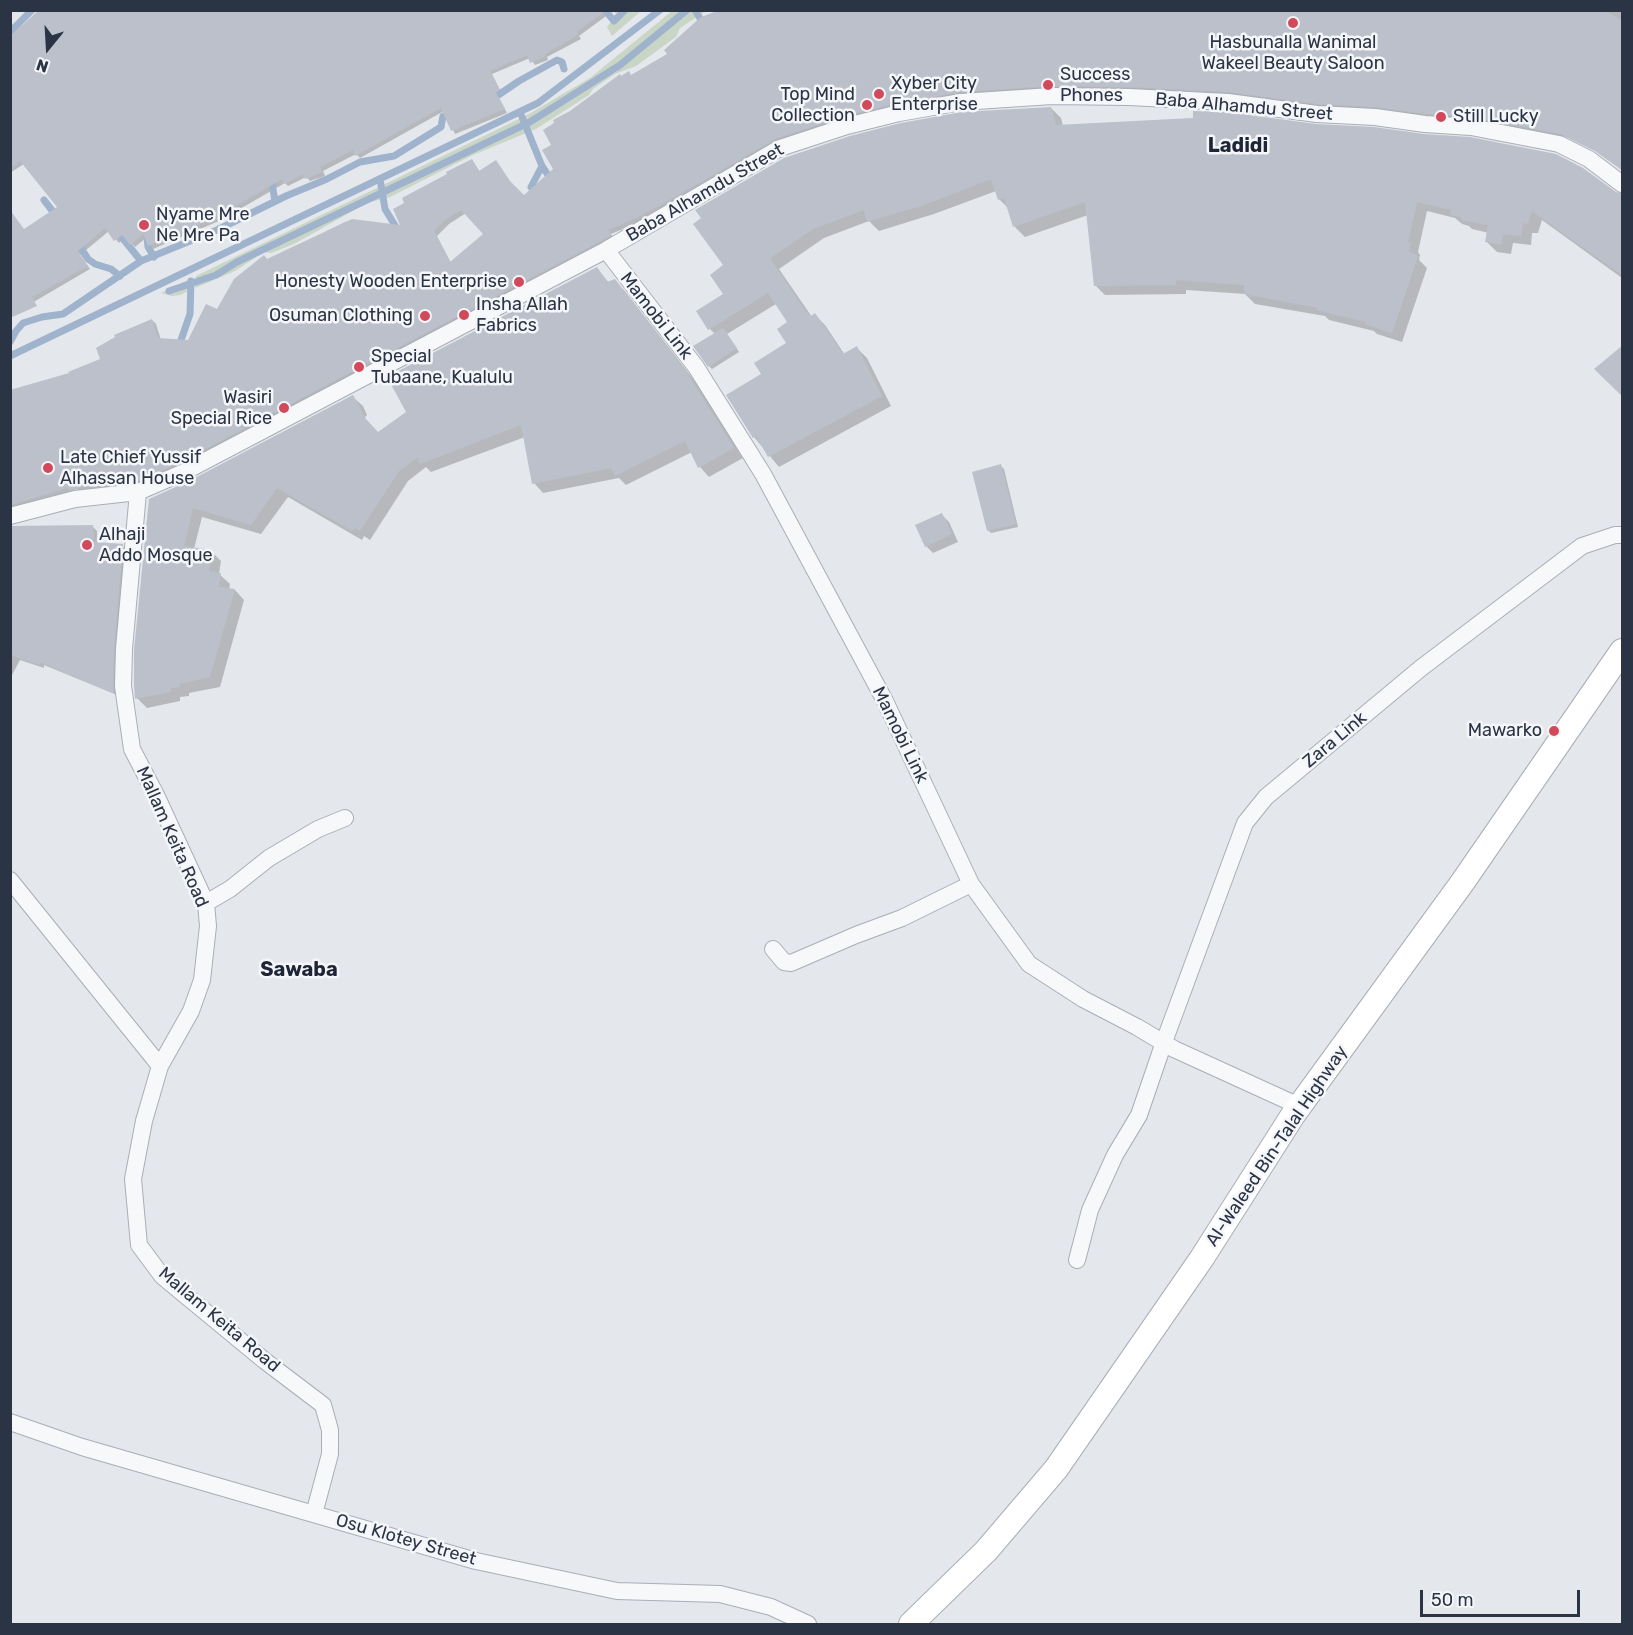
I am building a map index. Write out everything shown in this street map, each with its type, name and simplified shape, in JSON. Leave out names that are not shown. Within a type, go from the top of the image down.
[{"type":"street","name":"Baba Alhamdu Street","points":[[10,516],[75,499],[138,492],[211,458],[606,250],[780,148],[847,126],[899,113],[961,102],[1052,96],[1228,102],[1317,114],[1375,117],[1471,127],[1559,144],[1589,159],[1623,184]]},
{"type":"street","name":"Mamobi Link","points":[[606,250],[696,368],[763,474],[885,701],[971,884],[1029,964],[1083,999],[1164,1042],[1299,1106]]},
{"type":"street","name":"Mallam Keita Road","points":[[138,492],[123,686],[132,749],[206,903],[208,926],[202,980],[190,1011],[160,1066],[144,1121],[133,1179],[139,1245],[162,1276],[265,1361],[323,1404],[330,1430],[330,1454],[314,1514]]},
{"type":"street","name":"Zara Link","points":[[1077,1260],[1090,1210],[1115,1155],[1139,1115],[1245,823],[1266,797],[1421,668],[1582,546],[1616,535],[1623,536]]},
{"type":"street","name":"Al-Waleed Bin-Talal Highway","points":[[911,1624],[986,1551],[1056,1469],[1202,1258],[1299,1106],[1462,883],[1623,651]]},
{"type":"street","points":[[206,903],[269,858],[318,829],[345,818]]},
{"type":"street","points":[[10,880],[160,1066]]},
{"type":"street","points":[[773,950],[784,962],[791,963],[902,918],[971,884]]},
{"type":"street","name":"Osu Klotey Street","points":[[10,1422],[82,1447],[476,1561],[617,1592],[720,1594],[771,1607],[808,1624]]},
{"type":"green space","points":[[619,11],[641,11],[612,36],[607,27]]},
{"type":"green space","points":[[672,11],[706,11],[680,28],[676,37],[636,66],[615,74],[593,89],[589,95],[536,129],[473,155],[390,197],[367,203],[294,244],[271,253],[264,252],[235,271],[195,288],[196,276],[529,114],[590,78]]},
{"type":"green space","points":[[190,279],[188,291],[180,295],[172,296],[161,293]]},
{"type":"building","points":[[39,10],[606,10],[577,32],[578,35],[545,54],[546,56],[530,63],[527,55],[490,71],[500,90],[496,92],[505,109],[451,131],[441,108],[355,156],[353,150],[320,167],[322,172],[305,179],[303,174],[284,184],[282,179],[215,218],[148,246],[143,234],[130,245],[122,235],[114,241],[105,228],[78,251],[88,266],[32,297],[37,306],[10,318],[10,210],[24,229],[57,207],[20,161],[10,168],[10,36]]},
{"type":"building","points":[[720,10],[1604,10],[1623,21],[1623,171],[1595,151],[1561,134],[1472,117],[1376,107],[1318,104],[1229,92],[1051,86],[960,92],[897,103],[844,116],[775,139],[636,218],[608,230],[611,235],[601,241],[372,361],[370,360],[179,463],[135,482],[112,484],[111,482],[68,490],[67,488],[10,505],[10,390],[69,373],[100,359],[96,348],[115,337],[114,335],[152,319],[158,338],[188,340],[206,304],[217,309],[234,279],[264,255],[267,259],[352,219],[400,225],[393,209],[404,203],[402,198],[472,159],[479,171],[496,160],[510,181],[524,195],[553,169],[542,150],[551,145],[543,130],[554,123],[553,120],[570,111],[620,74],[621,76],[629,71],[631,75],[667,54],[664,50],[701,17]],"holes":[[[461,210],[483,234],[450,262],[434,231],[445,220]]]},
{"type":"building","points":[[1051,107],[1056,125],[1193,118],[1193,111],[1227,112],[1316,124],[1374,127],[1470,137],[1556,154],[1583,168],[1616,192],[1623,194],[1623,276],[1532,211],[1528,224],[1523,223],[1521,236],[1503,234],[1501,245],[1485,242],[1488,225],[1461,220],[1461,217],[1450,215],[1451,210],[1417,202],[1408,243],[1411,243],[1409,251],[1418,256],[1392,333],[1365,324],[1366,322],[1317,310],[1318,308],[1244,294],[1244,285],[1176,280],[1176,285],[1094,286],[1085,202],[1013,227],[1004,198],[998,200],[991,179],[924,205],[867,222],[864,210],[813,229],[770,258],[805,310],[811,316],[815,313],[843,354],[857,346],[882,396],[768,457],[756,436],[753,438],[726,395],[761,374],[754,363],[786,343],[777,329],[787,322],[768,293],[708,330],[696,311],[723,294],[710,275],[723,265],[693,224],[701,218],[695,210],[784,158],[850,136],[901,123],[962,112]]},
{"type":"building","points":[[597,267],[607,282],[615,279],[687,373],[734,448],[698,468],[685,441],[615,476],[611,468],[532,484],[521,425],[420,464],[417,458],[399,471],[360,531],[354,528],[352,531],[277,488],[251,525],[193,508],[184,546],[212,550],[209,571],[221,573],[219,587],[235,589],[210,677],[180,684],[180,687],[171,688],[171,692],[135,699],[134,650],[149,499],[189,481],[353,395],[366,419],[378,432],[406,412],[387,377]]},
{"type":"building","points":[[723,328],[737,348],[708,367],[693,346]]},
{"type":"building","points":[[1623,345],[1623,397],[1594,369]]},
{"type":"building","points":[[1001,464],[1016,524],[987,531],[972,472]]},
{"type":"building","points":[[942,513],[952,534],[925,547],[915,525]]},
{"type":"building","points":[[93,525],[94,542],[123,544],[114,648],[113,693],[40,662],[40,665],[10,655],[10,526]]},
{"type":"waterway","points":[[10,32],[32,10]]},
{"type":"waterway","points":[[605,10],[614,21],[625,10]]},
{"type":"waterway","points":[[10,356],[538,103],[660,10]]},
{"type":"waterway","points":[[169,291],[216,275],[237,262],[530,122],[620,65],[687,10]]},
{"type":"waterway","points":[[695,10],[704,25]]},
{"type":"waterway","points":[[491,100],[557,60],[562,62],[564,69]]},
{"type":"waterway","points":[[520,112],[542,166],[552,181]]},
{"type":"waterway","points":[[10,342],[23,323],[63,314],[141,261],[217,230],[360,162],[394,156],[441,127],[443,116],[453,113]]},
{"type":"waterway","points":[[531,187],[542,166]]},
{"type":"waterway","points":[[271,178],[275,201]]},
{"type":"waterway","points":[[380,179],[385,209],[399,232]]},
{"type":"waterway","points":[[44,200],[57,217]]},
{"type":"waterway","points":[[120,235],[141,261]]},
{"type":"waterway","points":[[147,237],[148,247],[154,257]]},
{"type":"waterway","points":[[77,242],[88,259],[111,269],[120,276]]},
{"type":"waterway","points":[[179,346],[190,314],[191,281]]},
{"type":"place","name":"Hasbunalla Wanimal Wakeel Beauty Saloon","points":[[1293,23]]},
{"type":"place","name":"Success Phones","points":[[1048,85]]},
{"type":"place","name":"Xyber City Enterprise","points":[[879,94]]},
{"type":"place","name":"Top Mind Collection","points":[[867,105]]},
{"type":"place","name":"Still Lucky","points":[[1441,117]]},
{"type":"place","name":"Nyame Mre Ne Mre Pa","points":[[144,225]]},
{"type":"place","name":"Honesty Wooden Enterprise","points":[[519,282]]},
{"type":"place","name":"Insha Allah Fabrics","points":[[464,315]]},
{"type":"place","name":"Osuman Clothing","points":[[425,316]]},
{"type":"place","name":"Special Tubaane, Kualulu","points":[[359,367]]},
{"type":"place","name":"Wasiri Special Rice","points":[[284,408]]},
{"type":"place","name":"Late Chief Yussif Alhassan House","points":[[48,468]]},
{"type":"place","name":"Alhaji Addo Mosque","points":[[87,545]]},
{"type":"place","name":"Mawarko","points":[[1554,731]]},
{"type":"district","name":"Ladidi","points":[[1238,146]]},
{"type":"district","name":"Sawaba","points":[[299,970]]}]
